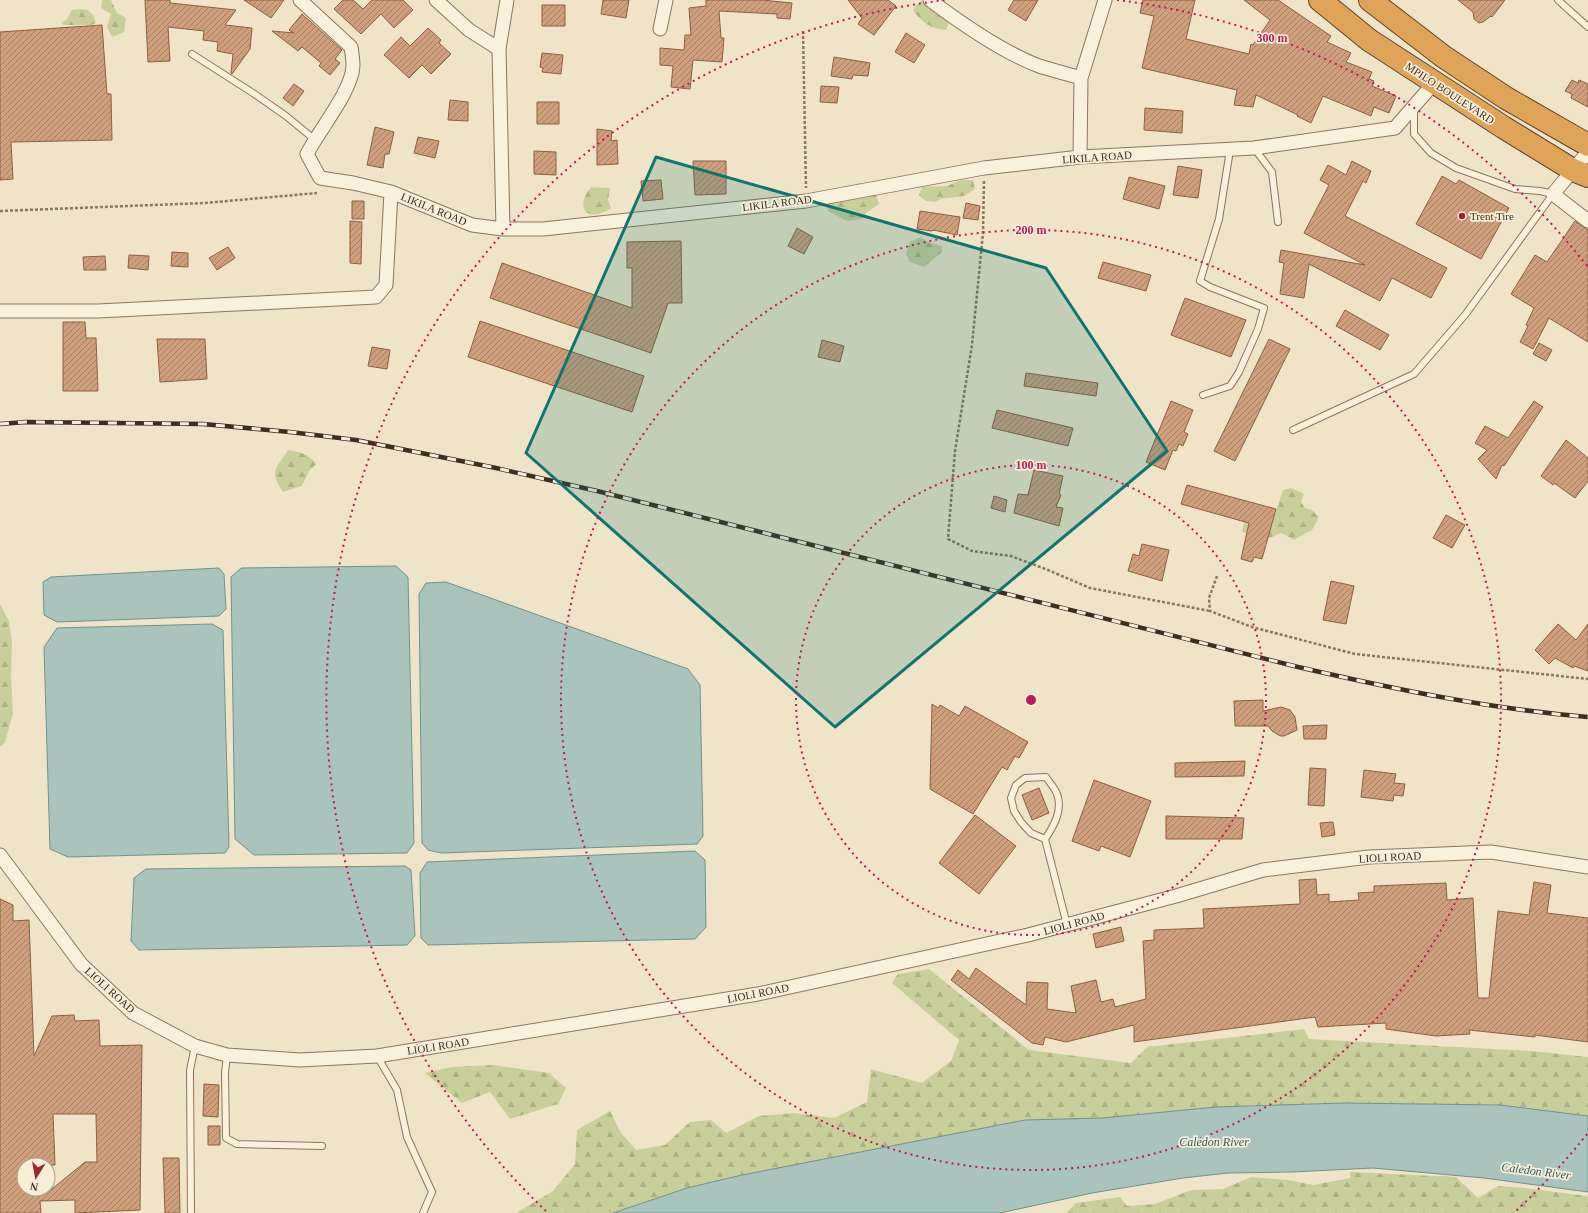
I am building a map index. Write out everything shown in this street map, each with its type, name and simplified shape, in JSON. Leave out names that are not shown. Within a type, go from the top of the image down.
[{"type":"highway","name":"MPILO BOULEVARD","points":[[1320,0],[1369,40],[1434,83],[1581,173]]},
{"type":"highway","points":[[1370,0],[1444,57],[1506,98],[1588,145]]},
{"type":"street","points":[[300,0],[351,47],[353,67],[344,93],[314,139],[307,154],[320,178]]},
{"type":"street","points":[[436,0],[469,30],[499,49]]},
{"type":"street","points":[[503,229],[499,49],[507,0]]},
{"type":"street","points":[[660,29],[666,0]]},
{"type":"street","points":[[930,0],[980,34],[1016,55],[1040,66],[1081,78]]},
{"type":"street","points":[[1080,157],[1081,78],[1105,0]]},
{"type":"street","name":"LIKILA ROAD","points":[[320,178],[353,183],[391,192],[472,225],[503,229],[543,229],[806,201],[984,168],[1080,157],[1254,148],[1395,128],[1434,83]]},
{"type":"street","points":[[1588,152],[1581,173],[1554,194],[1588,221]]},
{"type":"street","points":[[0,311],[98,311],[376,297],[386,285],[391,192]]},
{"type":"street","name":"LIOLI ROAD","points":[[0,855],[81,964],[133,1013],[195,1046],[227,1055],[300,1060],[377,1056],[758,994],[1028,935],[1176,896],[1263,870],[1369,857],[1491,852],[1588,867]]},
{"type":"lane","points":[[1558,0],[1588,27]]},
{"type":"lane","points":[[192,54],[286,116],[314,139]]},
{"type":"lane","points":[[1293,430],[1414,374],[1465,315],[1554,194],[1515,189],[1456,168],[1432,153],[1414,134],[1414,107]]},
{"type":"lane","points":[[1254,148],[1272,172],[1278,222]]},
{"type":"lane","points":[[1203,395],[1230,386],[1239,372],[1258,329],[1264,308],[1210,287],[1200,281],[1219,219],[1230,150]]},
{"type":"lane","points":[[1045,839],[1031,833],[1021,822],[1014,810],[1011,798],[1016,785],[1025,778],[1046,777],[1057,794],[1059,809],[1055,824],[1045,839],[1068,925]]},
{"type":"lane","points":[[191,1213],[190,1070],[195,1046]]},
{"type":"lane","points":[[227,1055],[225,1074],[226,1138],[237,1144],[322,1146]]},
{"type":"lane","points":[[377,1056],[397,1090],[407,1137],[432,1192],[423,1213]]},
{"type":"path","points":[[803,31],[806,201]]},
{"type":"path","points":[[984,168],[984,233],[972,345],[955,451],[948,539],[972,550],[1011,556],[1090,588],[1210,611],[1252,627],[1355,654],[1588,679]]},
{"type":"path","points":[[0,212],[205,203],[319,193],[320,178]]},
{"type":"path","points":[[1210,611],[1209,598],[1217,576]]},
{"type":"highlighted area","points":[[656,157],[1046,268],[1167,451],[835,727],[526,453]]},
{"type":"green space","points":[[102,0],[111,0],[117,13],[126,18],[124,32],[112,37],[107,27],[111,14],[101,8]]},
{"type":"green space","points":[[921,1],[937,8],[943,14],[949,22],[946,30],[931,26],[919,18],[913,10]]},
{"type":"green space","points":[[72,10],[88,10],[94,16],[96,23],[91,25],[64,25],[61,23],[67,19]]},
{"type":"green space","points":[[961,180],[973,180],[975,189],[964,196],[941,199],[935,202],[926,201],[919,195],[922,187],[947,186]]},
{"type":"green space","points":[[591,187],[610,188],[608,200],[611,208],[603,213],[595,214],[590,214],[586,211],[584,201]]},
{"type":"green space","points":[[875,193],[879,204],[866,213],[861,219],[847,221],[828,211],[826,201]]},
{"type":"green space","points":[[920,237],[930,243],[942,246],[942,252],[924,267],[910,262],[906,254],[910,242]]},
{"type":"green space","points":[[288,450],[304,454],[316,464],[309,471],[302,486],[283,492],[278,485],[275,474],[278,465]]},
{"type":"green space","points":[[1291,488],[1304,494],[1301,502],[1305,508],[1312,510],[1319,517],[1312,530],[1294,540],[1281,533],[1267,539],[1242,532],[1244,522],[1270,529],[1283,490]]},
{"type":"green space","points":[[0,604],[9,621],[12,642],[11,674],[13,714],[5,742],[0,747]]},
{"type":"green space","points":[[929,969],[1029,1050],[1131,1063],[1147,1047],[1304,1029],[1309,1039],[1532,1051],[1588,1057],[1588,1116],[1500,1105],[1344,1103],[1216,1107],[1102,1118],[1025,1120],[742,1175],[687,1188],[613,1213],[516,1213],[553,1191],[575,1164],[577,1130],[610,1111],[621,1133],[636,1150],[665,1145],[690,1122],[711,1120],[726,1133],[759,1116],[794,1113],[834,1118],[867,1102],[871,1069],[922,1083],[951,1061],[959,1040],[892,983],[898,974]]},
{"type":"green space","points":[[493,1065],[549,1073],[566,1088],[558,1104],[510,1119],[490,1092],[462,1103],[425,1073],[452,1067]]},
{"type":"green space","points":[[1350,1172],[1456,1177],[1478,1198],[1498,1186],[1587,1196],[1588,1213],[1066,1213],[1076,1203],[1120,1197],[1127,1206],[1155,1204],[1191,1190],[1223,1189],[1251,1177],[1288,1180],[1313,1185],[1350,1178]]},
{"type":"water","points":[[396,566],[408,577],[414,843],[407,853],[254,855],[235,839],[231,577],[241,568]]},
{"type":"water","points":[[219,568],[224,574],[226,609],[219,616],[57,622],[44,615],[43,582],[51,577]]},
{"type":"water","points":[[446,582],[688,669],[700,685],[703,836],[697,844],[441,853],[428,850],[422,843],[419,594],[426,583]]},
{"type":"water","points":[[212,624],[223,630],[229,847],[225,853],[68,857],[50,849],[44,647],[57,628]]},
{"type":"water","points":[[695,851],[705,860],[706,927],[695,939],[428,945],[421,938],[420,873],[427,862]]},
{"type":"water","points":[[405,866],[411,870],[415,936],[407,945],[139,950],[131,941],[134,878],[146,869]]},
{"type":"water","name":"Caledon River","points":[[1344,1103],[1500,1105],[1588,1116],[1588,1192],[1484,1178],[1373,1168],[1292,1172],[1228,1173],[1183,1178],[1092,1193],[1000,1213],[613,1213],[687,1188],[742,1175],[1025,1120],[1102,1118],[1216,1107]]},
{"type":"building","points":[[145,0],[170,0],[170,3],[236,10],[225,25],[252,28],[250,49],[232,74],[233,54],[217,51],[218,42],[203,40],[204,31],[168,27],[170,61],[148,62]]},
{"type":"building","points":[[244,0],[284,0],[271,18]]},
{"type":"building","points":[[343,0],[353,0],[363,9],[372,0],[403,0],[413,10],[394,28],[381,14],[361,34],[334,9]]},
{"type":"building","points":[[603,0],[629,0],[626,18],[601,14]]},
{"type":"building","points":[[706,0],[762,0],[792,3],[790,19],[777,18],[777,14],[719,11],[721,38],[724,38],[722,62],[693,60],[690,89],[671,87],[673,66],[660,65],[660,48],[684,50],[685,35],[691,35],[689,8],[706,6]]},
{"type":"building","points":[[848,0],[888,0],[896,6],[874,35],[858,24],[862,18]]},
{"type":"building","points":[[1014,0],[1038,0],[1026,21],[1008,10]]},
{"type":"building","points":[[1143,0],[1195,0],[1186,39],[1249,54],[1251,44],[1253,45],[1270,20],[1244,0],[1278,0],[1331,36],[1327,42],[1351,53],[1346,62],[1372,72],[1369,79],[1374,81],[1372,86],[1396,96],[1389,113],[1374,107],[1371,116],[1323,96],[1311,123],[1297,116],[1298,115],[1256,95],[1253,107],[1234,105],[1237,90],[1142,68],[1154,16],[1140,13]]},
{"type":"building","points":[[1458,0],[1505,0],[1492,17],[1491,16],[1479,23],[1474,19],[1473,12]]},
{"type":"building","points":[[542,5],[565,5],[565,26],[542,26]]},
{"type":"building","points":[[302,14],[342,50],[335,59],[340,63],[330,75],[319,66],[321,63],[302,47],[298,51],[272,31],[294,33],[289,30]]},
{"type":"building","points":[[102,25],[107,94],[111,94],[112,140],[11,142],[13,179],[0,180],[0,32]]},
{"type":"building","points":[[428,28],[441,40],[439,43],[451,54],[431,74],[422,65],[409,78],[384,55],[401,37],[410,46]]},
{"type":"building","points":[[906,33],[925,45],[914,63],[895,52]]},
{"type":"building","points":[[542,53],[563,55],[561,74],[542,72],[543,68],[540,67]]},
{"type":"building","points":[[834,57],[870,63],[868,76],[853,75],[852,79],[831,76]]},
{"type":"building","points":[[1572,80],[1578,83],[1579,80],[1588,84],[1588,107],[1571,98],[1572,94],[1565,91]]},
{"type":"building","points":[[294,84],[304,91],[293,106],[283,98]]},
{"type":"building","points":[[821,86],[839,87],[837,103],[820,102]]},
{"type":"building","points":[[450,100],[468,102],[468,121],[448,120]]},
{"type":"building","points":[[537,102],[559,102],[559,124],[537,124]]},
{"type":"building","points":[[1145,108],[1183,111],[1182,133],[1144,130]]},
{"type":"building","points":[[375,127],[394,132],[389,154],[385,154],[383,168],[367,165]]},
{"type":"building","points":[[597,129],[612,131],[611,141],[617,140],[618,164],[597,165]]},
{"type":"building","points":[[418,137],[439,141],[435,158],[414,153]]},
{"type":"building","points":[[534,151],[556,152],[556,175],[534,174]]},
{"type":"building","points":[[693,161],[726,161],[726,194],[695,195]]},
{"type":"building","points":[[1352,161],[1371,171],[1366,183],[1363,181],[1345,216],[1447,268],[1431,298],[1392,278],[1380,301],[1309,264],[1304,298],[1280,294],[1284,263],[1279,262],[1281,250],[1365,265],[1304,233],[1329,185],[1320,180],[1328,165],[1346,175]]},
{"type":"building","points":[[1178,166],[1202,170],[1198,198],[1173,195]]},
{"type":"building","name":"Trent Tire","points":[[1442,176],[1456,184],[1459,180],[1509,208],[1481,259],[1416,224]]},
{"type":"building","points":[[1129,177],[1165,186],[1159,209],[1123,199]]},
{"type":"building","points":[[661,180],[663,199],[643,201],[641,181]]},
{"type":"building","points":[[352,201],[364,201],[364,219],[352,219]]},
{"type":"building","points":[[966,203],[980,206],[978,220],[963,218]]},
{"type":"building","points":[[920,211],[960,217],[957,235],[933,230],[917,229]]},
{"type":"building","points":[[350,221],[362,222],[361,264],[350,263]]},
{"type":"building","points":[[1575,221],[1588,230],[1588,342],[1549,318],[1533,349],[1520,342],[1528,326],[1526,325],[1534,308],[1511,294],[1535,255],[1547,262]]},
{"type":"building","points":[[797,228],[813,237],[804,254],[788,246]]},
{"type":"building","points":[[681,241],[682,303],[668,303],[651,353],[490,298],[502,263],[632,308],[632,268],[627,268],[627,242]]},
{"type":"building","points":[[228,247],[235,258],[217,270],[209,258]]},
{"type":"building","points":[[172,252],[188,253],[188,267],[171,266]]},
{"type":"building","points":[[129,255],[149,256],[148,270],[128,268]]},
{"type":"building","points":[[105,256],[106,270],[84,270],[83,257]]},
{"type":"building","points":[[1103,262],[1151,275],[1146,291],[1098,278]]},
{"type":"building","points":[[1185,298],[1246,320],[1231,357],[1171,335]]},
{"type":"building","points":[[1345,310],[1389,335],[1380,350],[1336,326]]},
{"type":"building","points":[[480,321],[644,376],[632,412],[468,357]]},
{"type":"building","points":[[63,322],[85,322],[86,338],[96,338],[98,391],[63,391]]},
{"type":"building","points":[[157,339],[205,339],[207,379],[160,382]]},
{"type":"building","points":[[1269,339],[1290,349],[1235,461],[1214,451]]},
{"type":"building","points":[[822,340],[844,346],[840,362],[818,357]]},
{"type":"building","points":[[1539,343],[1552,350],[1546,361],[1533,354]]},
{"type":"building","points":[[372,347],[390,350],[387,369],[368,366]]},
{"type":"building","points":[[1026,373],[1098,383],[1096,396],[1024,386]]},
{"type":"building","points":[[1171,401],[1193,410],[1184,432],[1188,434],[1183,446],[1179,444],[1176,451],[1173,450],[1165,470],[1146,462]]},
{"type":"building","points":[[1534,401],[1543,407],[1504,466],[1502,465],[1496,479],[1478,459],[1487,450],[1475,443],[1485,426],[1508,438]]},
{"type":"building","points":[[997,410],[1073,428],[1068,446],[992,428]]},
{"type":"building","points":[[1566,440],[1588,458],[1588,481],[1575,498],[1541,476]]},
{"type":"building","points":[[1034,470],[1063,476],[1059,494],[1061,495],[1056,507],[1063,508],[1059,526],[1014,513],[1018,494],[1028,495]]},
{"type":"building","points":[[1187,485],[1276,509],[1262,559],[1254,557],[1252,562],[1241,559],[1249,523],[1181,504]]},
{"type":"building","points":[[994,496],[1007,500],[1005,512],[991,508]]},
{"type":"building","points":[[1446,515],[1465,525],[1452,548],[1433,538]]},
{"type":"building","points":[[1142,544],[1169,550],[1162,581],[1128,571],[1133,554],[1139,556]]},
{"type":"building","points":[[1331,581],[1354,586],[1346,624],[1323,620]]},
{"type":"building","points":[[1558,624],[1576,640],[1588,624],[1588,671],[1574,666],[1573,668],[1555,658],[1549,664],[1535,650]]},
{"type":"building","points":[[1263,700],[1263,711],[1281,707],[1290,710],[1295,717],[1297,730],[1284,736],[1280,736],[1272,731],[1268,726],[1235,726],[1234,701]]},
{"type":"building","points":[[932,704],[938,708],[940,705],[959,716],[965,706],[1028,742],[1019,758],[1015,756],[1007,770],[1002,767],[973,814],[930,789]]},
{"type":"building","points":[[1327,725],[1326,739],[1304,739],[1303,726]]},
{"type":"building","points":[[1245,761],[1244,776],[1175,777],[1175,763]]},
{"type":"building","points":[[1310,768],[1326,769],[1324,806],[1308,805]]},
{"type":"building","points":[[1364,770],[1396,774],[1394,783],[1405,784],[1403,796],[1394,795],[1393,801],[1361,797]]},
{"type":"building","points":[[1094,780],[1151,801],[1130,857],[1101,846],[1099,851],[1072,841]]},
{"type":"building","points":[[1039,788],[1049,813],[1032,820],[1022,795]]},
{"type":"building","points":[[975,815],[1016,846],[979,894],[939,863]]},
{"type":"building","points":[[1166,816],[1244,818],[1242,839],[1166,839]]},
{"type":"building","points":[[1333,822],[1335,835],[1322,837],[1320,823]]},
{"type":"building","points":[[1316,879],[1317,895],[1329,894],[1329,902],[1359,900],[1358,893],[1374,892],[1374,886],[1446,883],[1447,900],[1473,898],[1478,998],[1489,998],[1498,911],[1529,915],[1534,882],[1551,885],[1547,913],[1588,918],[1588,1042],[1535,1035],[1535,1037],[1469,1030],[1470,1034],[1436,1036],[1386,1029],[1386,1023],[1318,1027],[1315,1017],[1134,1042],[1134,1025],[1066,1042],[1045,1037],[1043,1045],[1032,1043],[951,980],[958,970],[969,979],[976,968],[1026,1005],[1027,982],[1048,983],[1047,1009],[1076,1013],[1071,986],[1096,980],[1101,1002],[1113,999],[1115,1007],[1146,999],[1143,941],[1154,940],[1154,930],[1204,928],[1203,909],[1300,904],[1299,880]]},
{"type":"building","points":[[0,899],[13,905],[13,921],[29,920],[34,1056],[52,1016],[74,1015],[75,1021],[99,1020],[100,1046],[142,1045],[140,1210],[75,1213],[75,1200],[40,1201],[41,1213],[0,1213]],"holes":[[[53,1114],[96,1114],[97,1162],[85,1162],[56,1186],[56,1197],[16,1197],[16,1157],[55,1157]]]},
{"type":"building","points":[[1121,927],[1124,941],[1096,948],[1093,934]]},
{"type":"building","points":[[204,1084],[219,1085],[218,1117],[203,1116]]},
{"type":"building","points":[[208,1126],[220,1126],[220,1145],[208,1145]]},
{"type":"building","points":[[163,1158],[179,1158],[180,1213],[165,1213]]},
{"type":"railway","points":[[0,424],[26,422],[203,424],[356,440],[496,468],[597,491],[1298,667],[1442,697],[1515,709],[1588,717]]},
{"type":"place","name":"Trent Tire","points":[[1462,216]]}]
